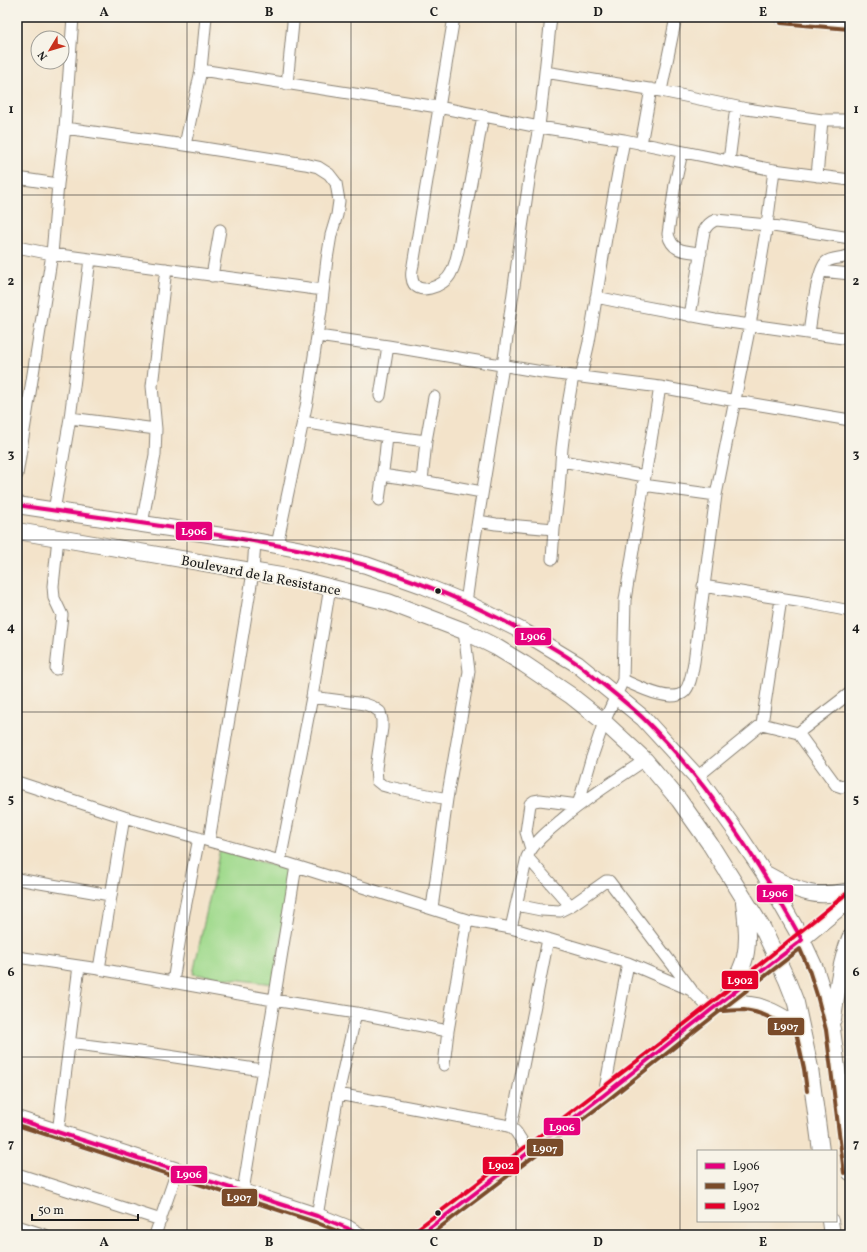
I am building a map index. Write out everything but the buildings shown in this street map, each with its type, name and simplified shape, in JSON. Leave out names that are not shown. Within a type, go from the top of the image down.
[{"type":"main road","points":[[782,17],[850,23]]},
{"type":"main road","name":"Boulevard de la Resistance","points":[[17,506],[255,541],[366,566],[422,585],[466,603],[524,632],[577,664],[643,718],[696,778],[738,834],[764,873],[802,940],[815,968],[832,1028],[850,1172]]},
{"type":"main road","name":"Boulevard de la Resistance","points":[[17,532],[293,578],[388,602],[464,631],[496,647],[570,695],[604,722],[645,760],[679,800],[710,844],[763,928],[796,1003],[810,1068],[821,1150]]},
{"type":"main road","points":[[764,873],[794,888],[811,893],[830,894],[850,891]]},
{"type":"main road","points":[[718,1005],[741,970],[745,956],[747,937],[744,898]]},
{"type":"main road","points":[[420,1235],[604,1095],[802,940],[850,900]]},
{"type":"main road","points":[[832,1028],[838,981],[845,951],[850,938]]},
{"type":"main road","points":[[718,1005],[749,1004],[762,1007],[801,1028]]},
{"type":"main road","points":[[17,1119],[317,1216],[347,1228],[358,1235]]},
{"type":"main road","points":[[830,1222],[832,1235]]},
{"type":"street","points":[[17,475],[21,417],[52,254],[58,184],[65,128],[73,17]]},
{"type":"street","points":[[185,145],[201,70],[206,17]]},
{"type":"street","points":[[454,17],[438,107],[412,278],[416,286],[424,289],[436,288],[445,282],[451,275],[456,262],[482,116]]},
{"type":"street","points":[[466,603],[482,492],[503,366],[530,174],[540,127],[551,17]]},
{"type":"street","points":[[641,144],[676,17]]},
{"type":"street","points":[[287,84],[293,23]]},
{"type":"street","points":[[201,70],[438,107],[540,127],[624,140],[774,170],[850,180]]},
{"type":"street","points":[[545,72],[656,90],[736,107],[822,120],[850,120]]},
{"type":"street","points":[[728,161],[736,107]]},
{"type":"street","points":[[817,176],[822,120]]},
{"type":"street","points":[[65,128],[305,164],[318,167],[329,174],[336,183],[339,201],[327,259],[318,336],[303,422],[277,545]]},
{"type":"street","points":[[552,559],[566,416],[589,342],[624,140]]},
{"type":"street","points":[[682,152],[675,184],[668,234],[669,241],[677,248],[701,253]]},
{"type":"street","points":[[623,680],[666,696],[675,696],[684,692],[690,681],[694,662],[716,495],[750,325],[767,225],[774,170]]},
{"type":"street","points":[[17,178],[58,184]]},
{"type":"street","points":[[690,316],[704,231],[707,226],[716,220],[767,225],[850,238]]},
{"type":"street","points":[[212,276],[220,230]]},
{"type":"street","points":[[17,247],[52,254],[323,290]]},
{"type":"street","points":[[809,333],[821,271],[826,262],[850,255]]},
{"type":"street","points":[[54,511],[70,418],[90,259]]},
{"type":"street","points":[[142,524],[155,456],[156,429],[152,386],[166,269]]},
{"type":"street","points":[[821,271],[850,274]]},
{"type":"street","points":[[596,296],[690,316],[850,339]]},
{"type":"street","points":[[318,336],[388,346],[503,366],[660,387],[850,420]]},
{"type":"street","points":[[380,396],[388,346]]},
{"type":"street","points":[[578,805],[604,722],[623,680],[625,600],[660,387]]},
{"type":"street","points":[[422,481],[426,441],[434,397]]},
{"type":"street","points":[[70,418],[156,429]]},
{"type":"street","points":[[303,422],[426,441]]},
{"type":"street","points":[[379,500],[387,436]]},
{"type":"street","points":[[562,461],[716,495]]},
{"type":"street","points":[[382,475],[482,492]]},
{"type":"street","points":[[478,521],[554,529]]},
{"type":"street","points":[[56,669],[62,615],[54,598],[53,586],[58,538]]},
{"type":"street","points":[[173,982],[184,913],[204,840],[253,572],[255,541]]},
{"type":"street","points":[[703,586],[850,610]]},
{"type":"street","points":[[280,861],[312,696],[330,587]]},
{"type":"street","points":[[696,778],[762,724],[781,599]]},
{"type":"street","points":[[432,908],[447,799],[469,671],[464,631]]},
{"type":"street","points":[[798,733],[850,693]]},
{"type":"street","points":[[312,696],[365,704],[374,707],[380,712],[382,720],[376,768],[377,781],[382,785],[389,787],[447,799]]},
{"type":"street","points":[[762,724],[798,733],[836,784],[842,787],[850,784]]},
{"type":"street","points":[[529,853],[550,829],[578,805],[645,760]]},
{"type":"street","points":[[17,782],[124,817],[280,861],[467,920],[511,928],[628,963],[691,990],[718,1005]]},
{"type":"street","points":[[511,928],[529,853],[526,832],[530,804],[534,801],[540,800],[578,805]]},
{"type":"street","points":[[98,969],[124,817]]},
{"type":"street","points":[[529,853],[569,904],[572,905]]},
{"type":"street","points":[[243,1191],[296,866]]},
{"type":"street","points":[[17,879],[110,895]]},
{"type":"street","points":[[516,905],[541,910],[560,911],[572,905],[606,881],[609,881],[691,990]]},
{"type":"street","points":[[444,1065],[448,1031],[467,920]]},
{"type":"street","points":[[511,1127],[548,939]]},
{"type":"street","points":[[17,957],[98,969],[356,1013],[448,1031]]},
{"type":"street","points":[[604,1095],[628,963]]},
{"type":"street","points":[[58,1133],[79,966]]},
{"type":"street","points":[[317,1216],[338,1094],[356,1013]]},
{"type":"street","points":[[69,1044],[155,1054],[262,1070]]},
{"type":"street","points":[[338,1094],[511,1127],[529,1152]]},
{"type":"street","points":[[155,1235],[177,1171]]},
{"type":"street","points":[[17,1174],[160,1220]]},
{"type":"street","points":[[17,1226],[46,1235]]},
{"type":"green space","points":[[220,849],[294,872],[273,984],[193,974]]},
{"type":"transit line","name":"L907","points":[[781,23],[849,29]]},
{"type":"transit line","name":"L906","points":[[17,505],[224,536],[340,558],[385,571],[452,596],[532,636],[563,654],[583,668],[637,712],[668,744],[690,769],[731,824],[768,881],[802,940],[604,1095],[420,1235]]},
{"type":"transit line","name":"L902","points":[[416,1230],[687,1022],[846,894]]},
{"type":"transit line","name":"L907","points":[[430,1235],[608,1100],[800,949],[809,970],[826,1030],[844,1173]]},
{"type":"transit line","name":"L907","points":[[718,1011],[751,1011],[771,1018],[796,1032],[807,1091]]},
{"type":"transit line","name":"L906","points":[[17,1119],[317,1216],[347,1228],[358,1235]]},
{"type":"transit line","name":"L907","points":[[17,1125],[315,1222],[347,1235]]}]
